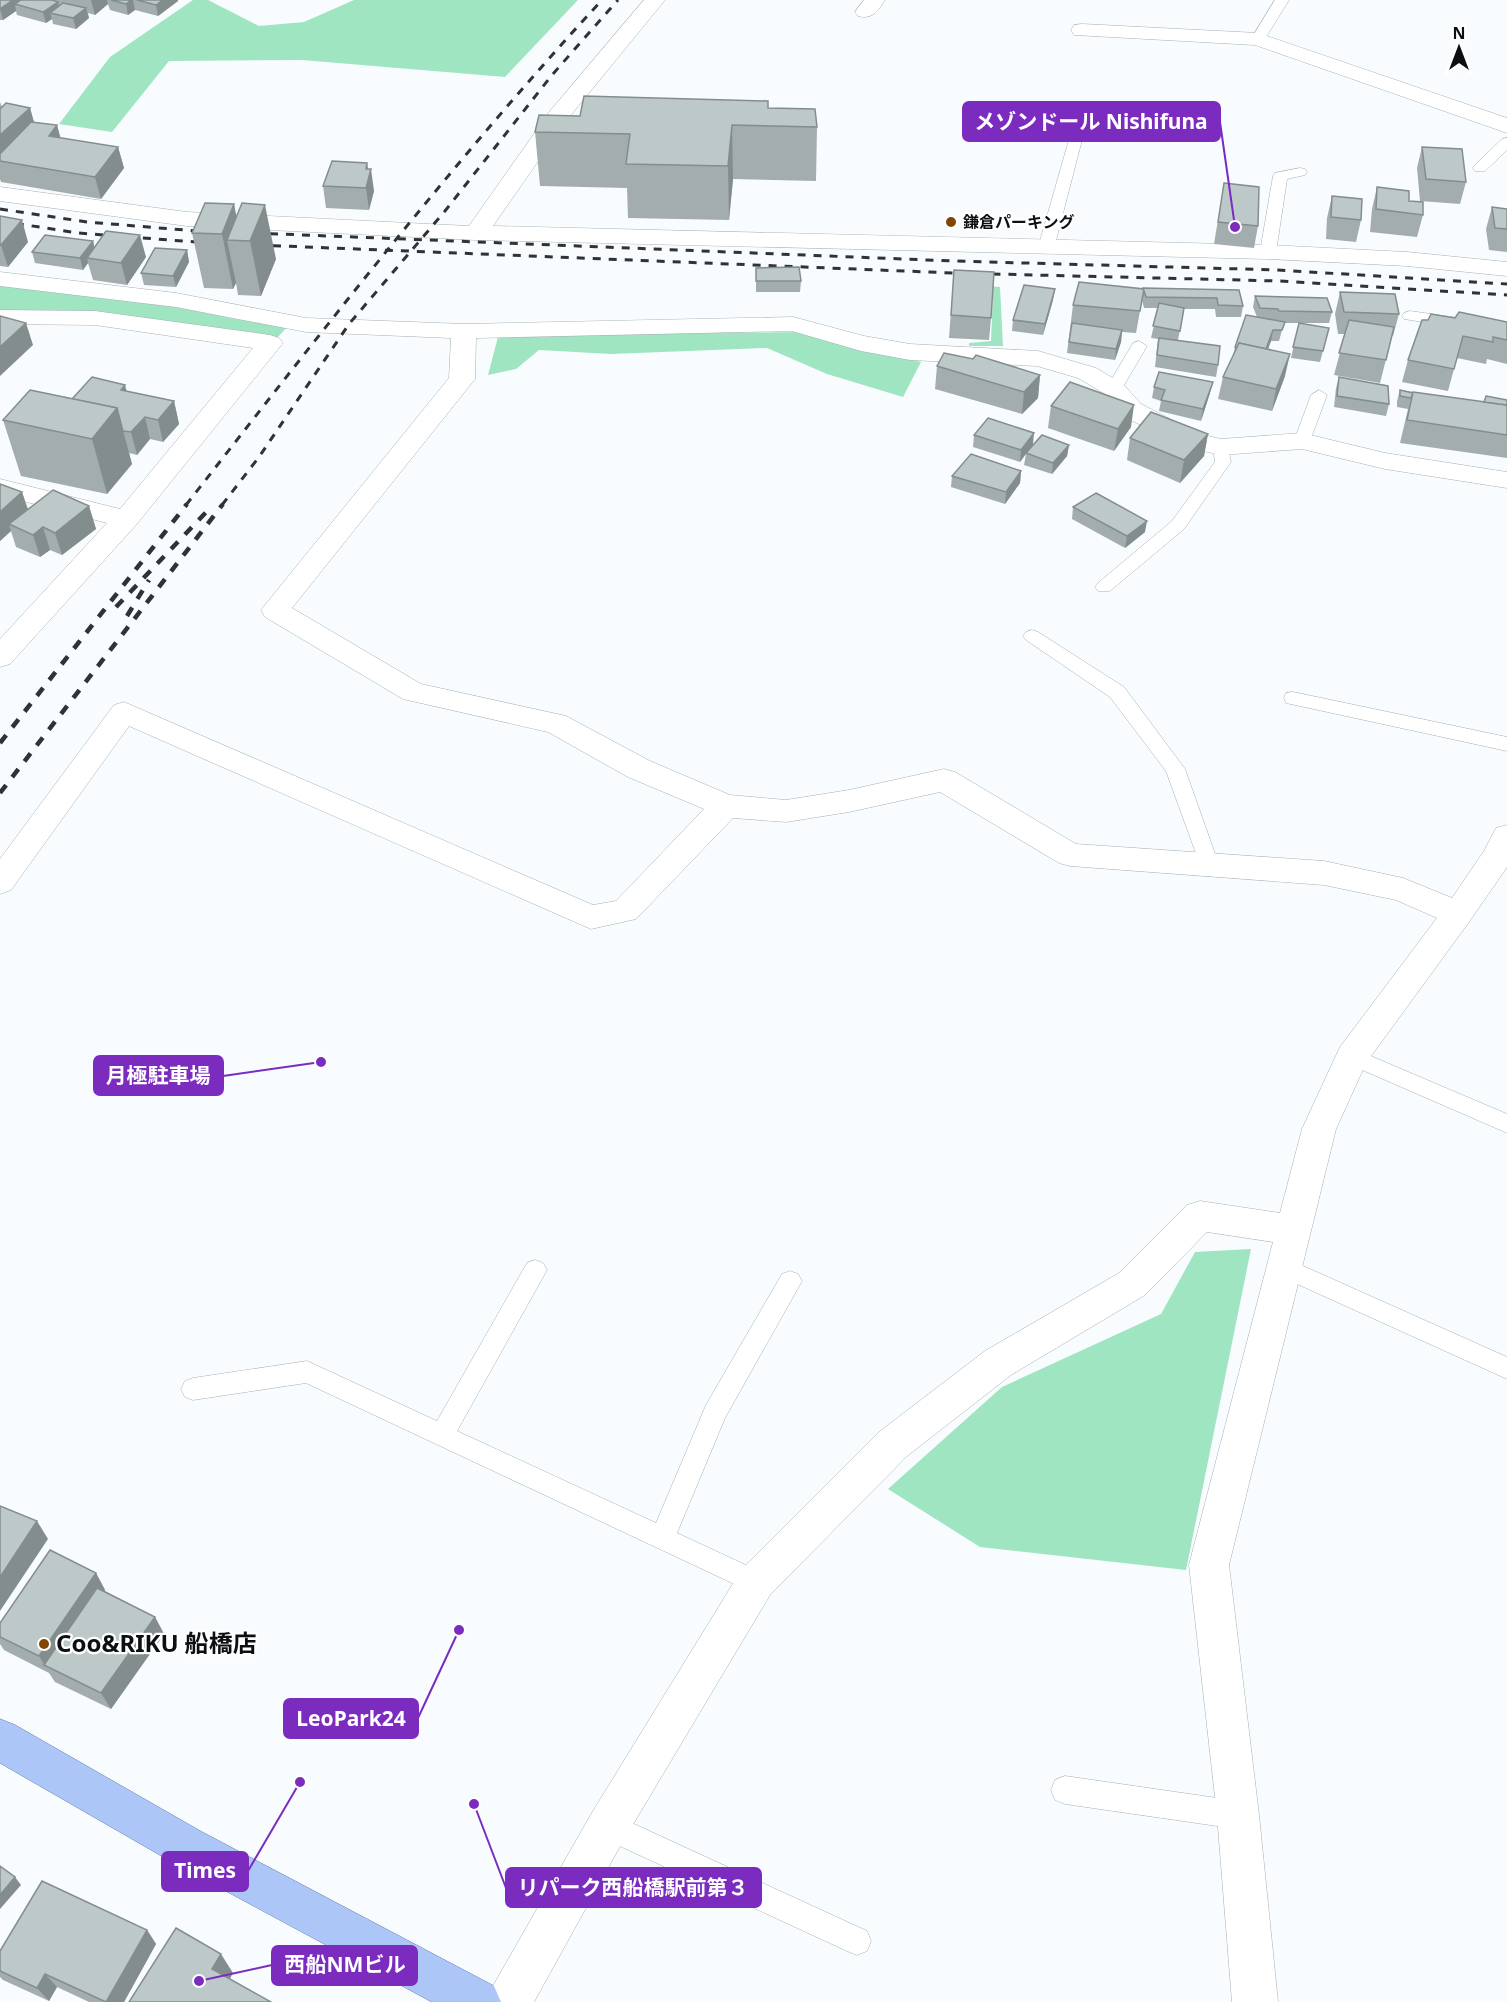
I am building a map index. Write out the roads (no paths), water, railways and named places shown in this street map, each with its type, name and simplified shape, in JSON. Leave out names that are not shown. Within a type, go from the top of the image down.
[{"type":"highway","points":[[0,1740],[456,1997]]},
{"type":"street","points":[[476,233],[558,116],[655,0]]},
{"type":"street","points":[[1082,30],[1258,39],[1507,126]]},
{"type":"street","points":[[0,194],[187,219],[476,233],[1268,252],[1407,259],[1507,269]]},
{"type":"street","points":[[0,279],[176,300],[306,325],[464,331],[793,324],[861,343],[910,352],[1038,359],[1087,373],[1114,389],[1132,410],[1191,440],[1221,447],[1302,441],[1385,461],[1507,480]]},
{"type":"street","points":[[0,317],[95,318],[270,343],[126,519],[4,644]]},
{"type":"street","points":[[464,331],[462,379],[275,610],[413,692],[556,723],[639,769],[726,806],[786,811],[849,801],[944,780],[1070,855],[1324,873],[1403,890],[1458,914]]},
{"type":"street","points":[[0,487],[126,519]]},
{"type":"street","points":[[0,882],[124,712],[591,917],[625,911],[726,806]]},
{"type":"street","points":[[1255,2002],[1238,1815],[1209,1565],[1318,1129],[1352,1056],[1458,914],[1498,856],[1507,836]]},
{"type":"street","points":[[509,2002],[608,1826],[756,1582],[893,1444],[998,1363],[1132,1284],[1200,1216],[1292,1230]]},
{"type":"lane","points":[[1258,39],[1282,0]]},
{"type":"lane","points":[[1046,248],[1077,132],[1141,131]]},
{"type":"lane","points":[[1480,168],[1507,142]]},
{"type":"lane","points":[[1268,252],[1280,176],[1300,172]]},
{"type":"lane","points":[[1410,316],[1507,330]]},
{"type":"lane","points":[[1114,389],[1139,345]]},
{"type":"lane","points":[[1302,441],[1319,395]]},
{"type":"lane","points":[[1104,587],[1178,525],[1223,462],[1221,447]]},
{"type":"lane","points":[[1032,636],[1117,692],[1175,769],[1209,865]]},
{"type":"lane","points":[[1293,698],[1507,744]]},
{"type":"lane","points":[[1352,1056],[1507,1124]]},
{"type":"lane","points":[[1283,1267],[1507,1368]]},
{"type":"lane","points":[[442,1435],[535,1269]]},
{"type":"lane","points":[[662,1538],[715,1413],[790,1281]]},
{"type":"lane","points":[[192,1389],[308,1372],[756,1582]]},
{"type":"lane","points":[[1065,1790],[1238,1815]]},
{"type":"lane","points":[[608,1826],[857,1941]]},
{"type":"railway","points":[[397,239],[493,122],[602,0]]},
{"type":"railway","points":[[421,240],[552,75],[618,0]]},
{"type":"railway","points":[[0,209],[87,222],[209,232]]},
{"type":"railway","points":[[0,221],[78,233],[209,243]]},
{"type":"railway","points":[[254,233],[397,239]]},
{"type":"railway","points":[[388,250],[397,239]]},
{"type":"railway","points":[[397,239],[421,240]]},
{"type":"railway","points":[[411,251],[421,240]]},
{"type":"railway","points":[[421,240],[953,261],[1278,270],[1507,284]]},
{"type":"railway","points":[[257,245],[388,250]]},
{"type":"railway","points":[[186,505],[388,250]]},
{"type":"railway","points":[[388,250],[411,251]]},
{"type":"railway","points":[[222,505],[259,457],[349,324],[411,251]]},
{"type":"railway","points":[[411,251],[953,273],[1279,281],[1507,295]]},
{"type":"railway","points":[[0,743],[187,504]]},
{"type":"railway","points":[[0,793],[223,504]]},
{"type":"railway","points":[[116,607],[211,507]]},
{"type":"railway","points":[[127,616],[149,580]]},
{"type":"place","name":"鎌倉パーキング","points":[[951,222]]},
{"type":"place","name":"メゾンドール Nishifuna","points":[[1235,227]]},
{"type":"place","name":"月極駐車場","points":[[321,1062]]},
{"type":"place","name":"LeoPark24","points":[[459,1630]]},
{"type":"place","name":"Coo&RIKU 船橋店","points":[[44,1644]]},
{"type":"place","name":"Times","points":[[300,1782]]},
{"type":"place","name":"リパーク西船橋駅前第３","points":[[474,1804]]},
{"type":"place","name":"西船NMビル","points":[[199,1981]]}]
